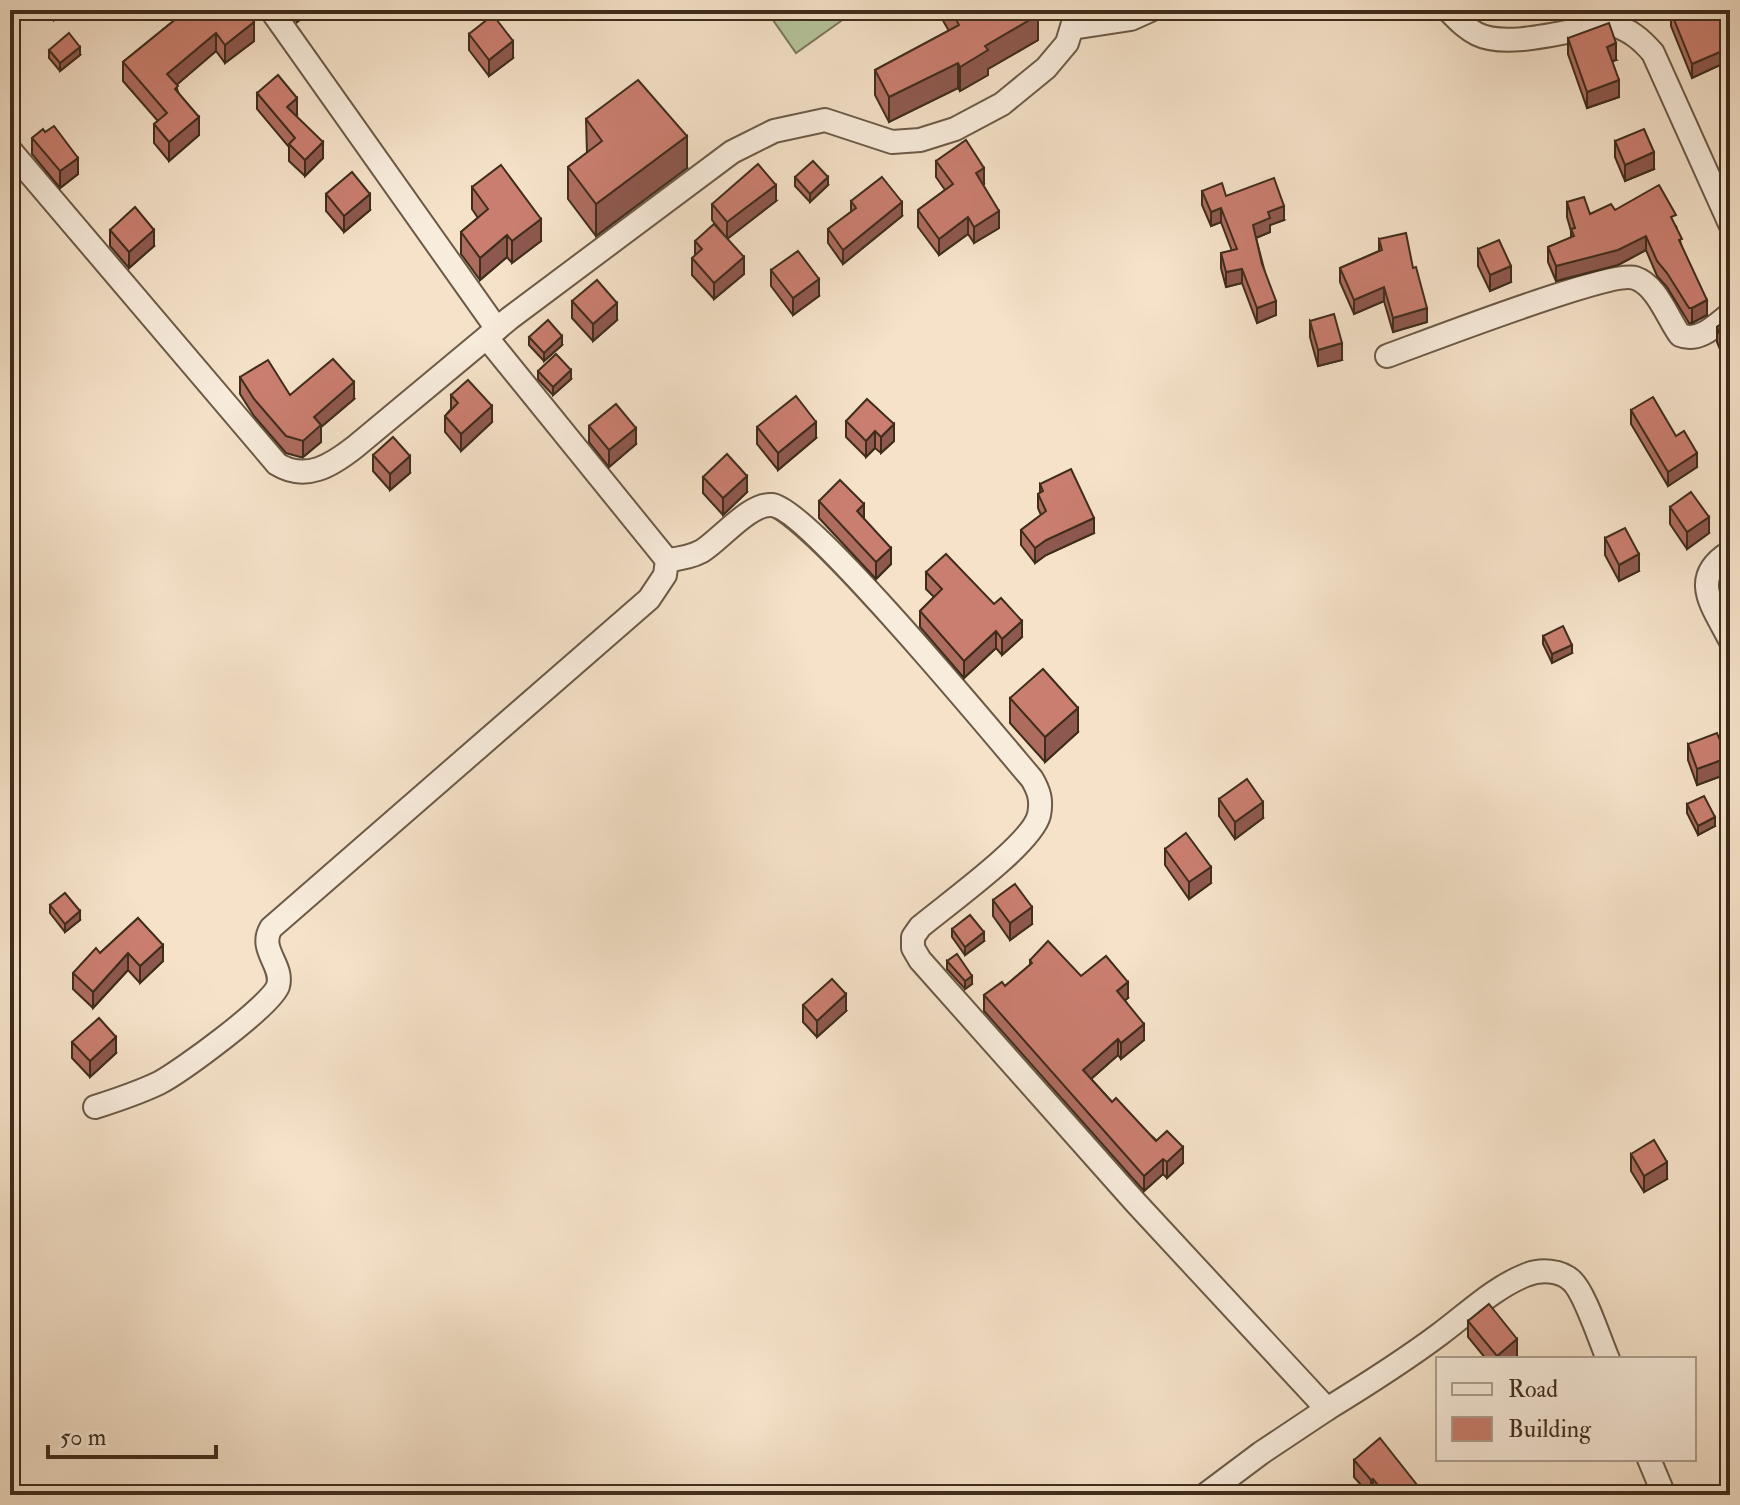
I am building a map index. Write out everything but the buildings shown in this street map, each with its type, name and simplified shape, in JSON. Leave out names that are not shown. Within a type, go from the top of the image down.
[{"type":"street","points":[[95,1107],[163,1081],[259,1009],[278,985],[279,977],[266,942],[271,928],[649,599],[665,575],[667,560],[492,334],[271,10]]},
{"type":"street","points":[[10,150],[277,464],[287,470],[309,472],[336,462],[492,334],[732,152],[774,131],[825,120],[892,142],[920,140],[955,129],[1002,104],[1046,68],[1067,43],[1075,19],[1131,19],[1151,10]]},
{"type":"street","points":[[1448,10],[1461,24],[1478,35],[1500,41],[1611,24],[1626,29],[1642,40],[1653,53],[1730,224]]},
{"type":"street","points":[[1387,356],[1572,290],[1625,277],[1636,278],[1648,287],[1680,335],[1687,338],[1697,337],[1730,314]]},
{"type":"street","points":[[667,560],[700,552],[755,508],[773,505],[786,510],[802,521],[857,578],[1032,779],[1041,794],[1038,817],[1027,837],[920,927],[913,937],[913,948],[958,1004],[1136,1203],[1327,1409]]},
{"type":"street","points":[[1730,552],[1714,563],[1708,571],[1706,583],[1707,594],[1730,640]]},
{"type":"street","points":[[1205,1495],[1261,1453],[1420,1349],[1527,1274],[1541,1271],[1571,1279],[1579,1289],[1607,1357]]},
{"type":"street","points":[[1650,1461],[1664,1495]]},
{"type":"green space","points":[[766,10],[834,10],[841,21],[796,53]]}]
